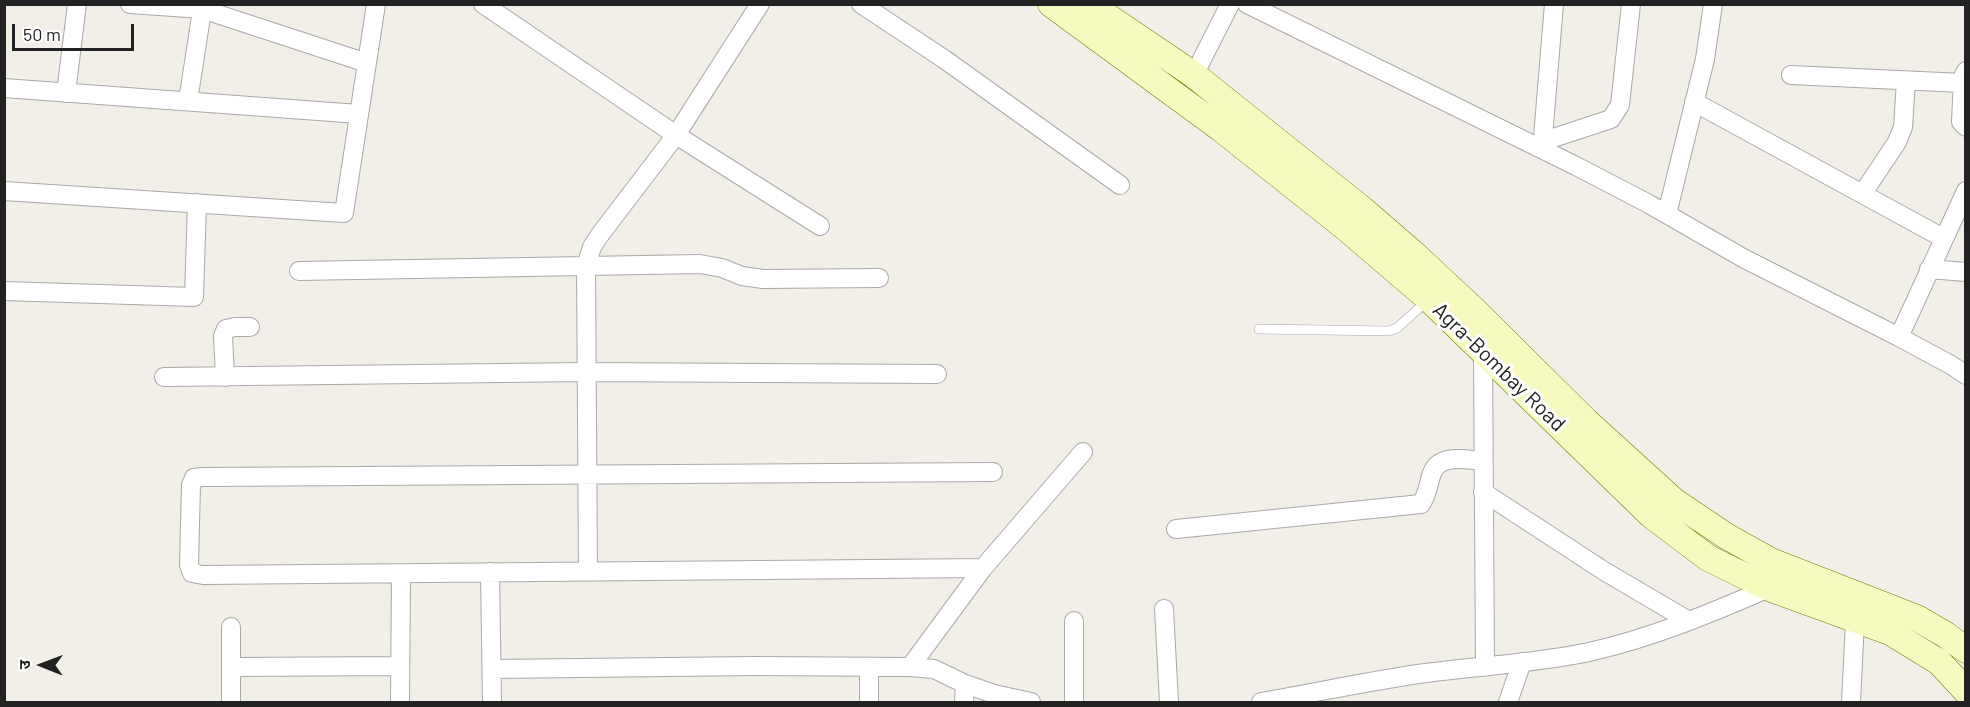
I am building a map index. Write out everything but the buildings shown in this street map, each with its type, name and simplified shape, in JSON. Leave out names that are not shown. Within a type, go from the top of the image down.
[{"type":"main road","name":"Agra-Bombay Road","points":[[1051,4],[1354,219]]},
{"type":"main road","name":"Agra-Bombay Road","points":[[1089,4],[1194,75],[1406,263],[1474,310],[1586,421],[1674,501],[1726,536],[1772,561],[1917,618],[1946,635],[1965,650]]},
{"type":"main road","name":"Agra-Bombay Road","points":[[1406,263],[1429,299],[1651,515],[1708,558],[1769,588],[1890,632],[1939,662],[1965,691]]},
{"type":"street","points":[[66,93],[77,4]]},
{"type":"street","points":[[130,4],[203,7],[367,63]]},
{"type":"street","points":[[4,191],[344,213],[376,4]]},
{"type":"street","points":[[483,4],[676,135],[820,226]]},
{"type":"street","points":[[588,571],[586,266],[599,236],[676,135],[760,4]]},
{"type":"street","points":[[861,4],[944,59],[1120,185]]},
{"type":"street","points":[[1194,75],[1230,4]]},
{"type":"street","points":[[1247,4],[1543,145],[1576,166],[1649,204],[1743,258],[1899,337],[1965,375]]},
{"type":"street","points":[[1543,145],[1554,4]]},
{"type":"street","points":[[1543,145],[1611,119],[1620,105],[1631,4]]},
{"type":"street","points":[[1666,214],[1705,59],[1713,4]]},
{"type":"street","points":[[188,101],[203,7]]},
{"type":"street","points":[[1791,75],[1906,81],[1964,77],[1961,122],[1965,127]]},
{"type":"street","points":[[1863,193],[1897,142],[1903,127],[1906,81]]},
{"type":"street","points":[[4,88],[359,114]]},
{"type":"street","points":[[1694,102],[1943,238]]},
{"type":"street","points":[[1899,337],[1943,238],[1961,210],[1965,191]]},
{"type":"street","points":[[4,291],[194,297],[197,203]]},
{"type":"street","points":[[299,271],[700,264],[763,279],[879,278]]},
{"type":"street","points":[[1929,269],[1965,272]]},
{"type":"street","points":[[225,376],[223,336],[226,329],[250,327]]},
{"type":"street","points":[[1483,351],[1485,667]]},
{"type":"street","points":[[164,377],[586,372],[937,374]]},
{"type":"street","points":[[910,667],[983,568],[1083,452]]},
{"type":"street","points":[[1176,529],[1421,504],[1427,495],[1432,472],[1439,463],[1447,460],[1483,461]]},
{"type":"street","points":[[983,568],[203,575],[192,573],[189,565],[191,485],[194,478],[203,477],[993,472]]},
{"type":"street","points":[[1483,492],[1604,571],[1689,621]]},
{"type":"street","points":[[490,572],[492,702]]},
{"type":"street","points":[[399,702],[401,575]]},
{"type":"street","points":[[1261,702],[1301,699],[1419,674],[1522,663],[1590,652],[1638,639],[1689,621],[1769,588]]},
{"type":"street","points":[[1164,609],[1169,702]]},
{"type":"street","points":[[1074,621],[1074,702]]},
{"type":"street","points":[[1851,702],[1855,621]]},
{"type":"street","points":[[231,627],[231,702]]},
{"type":"street","points":[[1508,702],[1522,663]]},
{"type":"street","points":[[232,667],[400,666]]},
{"type":"street","points":[[869,667],[869,702]]},
{"type":"street","points":[[492,669],[910,667],[934,669],[965,693],[1031,702]]},
{"type":"lane","points":[[1259,329],[1389,331],[1397,328],[1429,299]]}]
